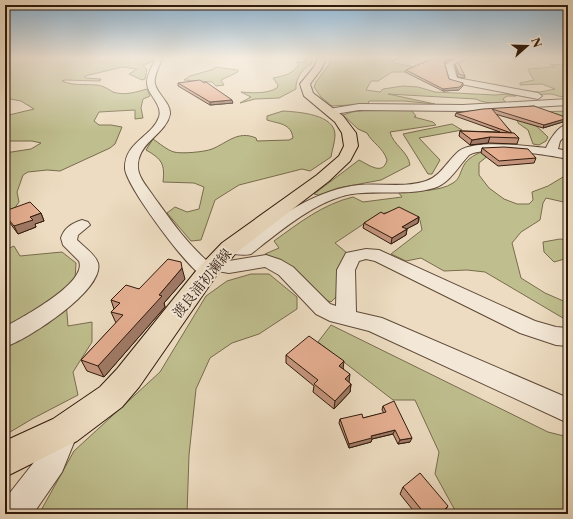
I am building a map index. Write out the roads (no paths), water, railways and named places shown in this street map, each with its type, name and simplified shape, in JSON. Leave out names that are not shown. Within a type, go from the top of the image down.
[{"type":"main road","name":"渡良浦初瀬線","points":[[5,459],[65,430],[111,398],[128,378],[211,268],[229,248],[252,229],[323,178],[345,158],[352,146],[351,139],[343,123],[308,94],[305,88],[306,82]]},
{"type":"street","points":[[151,82],[166,115],[160,125],[134,153],[131,161],[134,176],[182,246],[198,264],[211,268],[229,267],[266,261],[275,264],[286,271],[323,309],[374,324],[568,411]]},
{"type":"street","points":[[462,82],[568,102]]},
{"type":"street","points":[[329,112],[359,107],[463,108],[568,102]]},
{"type":"street","points":[[551,151],[555,140],[568,127]]},
{"type":"street","points":[[229,248],[245,250],[276,227],[332,195],[350,190],[429,185],[438,181],[464,152],[473,149],[483,148],[551,151],[568,155]]},
{"type":"street","points":[[5,338],[48,312],[75,291],[85,280],[89,272],[88,263],[69,241],[68,237],[70,233],[82,226]]},
{"type":"street","points":[[346,317],[346,270],[352,257],[366,254],[379,256],[528,327],[556,336],[568,337]]},
{"type":"street","points":[[14,514],[52,462],[65,430]]}]
